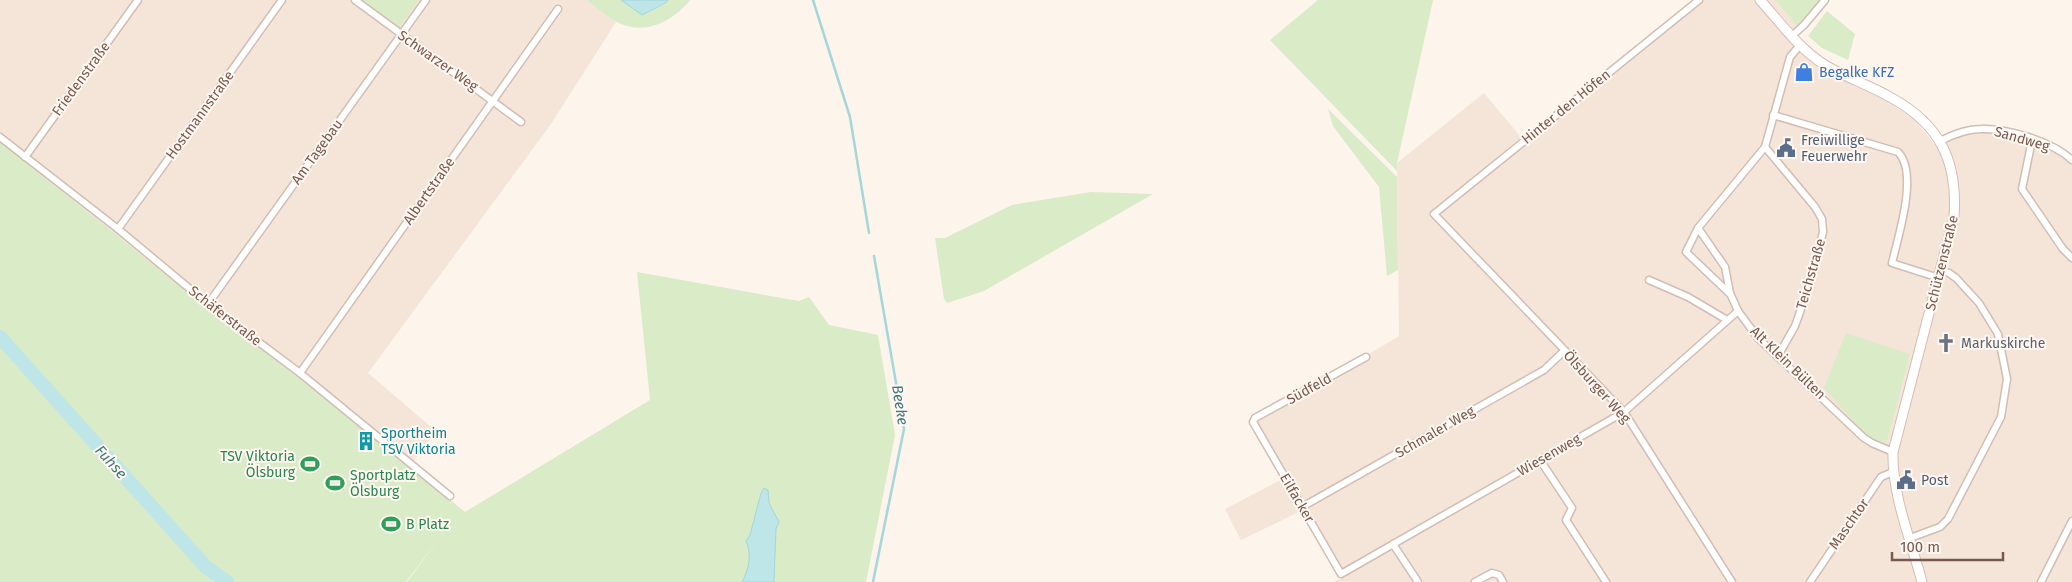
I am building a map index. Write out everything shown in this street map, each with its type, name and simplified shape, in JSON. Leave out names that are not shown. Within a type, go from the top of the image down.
[{"type":"street","name":"Friedenstraße","points":[[25,157],[138,0]]},
{"type":"street","name":"Hostmannstraße","points":[[118,229],[282,0]]},
{"type":"street","name":"Schwarzer Weg","points":[[355,0],[401,35],[494,100],[521,122]]},
{"type":"street","name":"Am Tagebau","points":[[208,304],[426,0]]},
{"type":"street","name":"Hinter den Höfen","points":[[1434,214],[1699,0]]},
{"type":"street","name":"Schützenstraße","points":[[1760,0],[1800,45],[1825,65],[1890,97],[1913,111],[1927,124],[1940,141],[1949,159],[1956,194],[1954,216],[1893,452],[1896,492],[1922,582]]},
{"type":"street","points":[[1792,36],[1825,0]]},
{"type":"street","name":"Albertstraße","points":[[300,373],[558,9]]},
{"type":"street","points":[[1730,293],[1686,252],[1698,228],[1765,147],[1790,57],[1800,45]]},
{"type":"street","points":[[1773,115],[1898,152],[1907,165],[1905,208],[1892,263],[1940,274],[1949,272],[1979,303],[1998,334],[2007,379],[2001,418],[1948,519],[1940,527],[1910,538]]},
{"type":"street","name":"Sandweg","points":[[1940,141],[1967,131],[1981,129],[2005,131],[2053,146],[2072,160]]},
{"type":"street","name":"Schäferstraße","points":[[0,137],[118,229],[208,304],[300,373],[450,496]]},
{"type":"street","points":[[2032,140],[2022,189],[2063,249],[2072,258]]},
{"type":"street","name":"Teichstraße","points":[[1765,147],[1816,207],[1822,218],[1823,232],[1806,295],[1795,326],[1778,356]]},
{"type":"street","name":"Ölsburger Weg","points":[[1434,214],[1624,412],[1732,582]]},
{"type":"street","name":"Alt Klein Bülten","points":[[1698,228],[1724,267],[1730,293],[1738,311],[1758,338],[1864,438],[1893,452]]},
{"type":"street","points":[[1650,280],[1688,297],[1727,320]]},
{"type":"street","name":"Wiesenweg","points":[[1341,574],[1624,412],[1738,311]]},
{"type":"street","name":"Schmaler Weg","points":[[1302,508],[1544,370],[1564,351]]},
{"type":"street","name":"Südfeld","points":[[1253,422],[1255,418],[1366,357]]},
{"type":"street","name":"Eilfacker","points":[[1253,422],[1341,574]]},
{"type":"street","points":[[1540,460],[1572,508],[1566,520],[1606,582]]},
{"type":"street","name":"Maschtor","points":[[1810,582],[1881,477],[1893,472]]},
{"type":"street","points":[[2041,582],[2072,521]]},
{"type":"street","points":[[1393,544],[1418,582]]},
{"type":"street","points":[[1475,582],[1492,572],[1499,575],[1503,582]]},
{"type":"shaded area","points":[[0,0],[587,0],[616,22],[551,124],[368,373],[436,431],[410,466],[298,375],[206,307],[3,143],[0,145]]},
{"type":"shaded area","points":[[1700,0],[1775,0],[1798,27],[1789,37],[1914,119],[1935,145],[1971,132],[1996,134],[2058,150],[2072,165],[2072,582],[1334,582],[1346,575],[1307,508],[1241,540],[1225,509],[1288,476],[1256,422],[1399,336],[1397,163],[1484,93],[1525,142]]},
{"type":"green space","points":[[358,0],[419,0],[398,29]]},
{"type":"green space","points":[[587,0],[621,0],[642,15],[666,4],[668,0],[690,0],[666,21],[656,25],[636,28],[625,26],[615,21]]},
{"type":"green space","points":[[1318,0],[1433,0],[1397,163],[1397,171],[1270,40]]},
{"type":"green space","points":[[1775,0],[1820,0],[1798,27]]},
{"type":"green space","points":[[1827,11],[1855,34],[1848,60],[1822,48],[1808,36]]},
{"type":"green space","points":[[1328,109],[1397,177],[1398,270],[1387,276],[1379,187],[1333,126]]},
{"type":"green space","points":[[0,141],[206,307],[298,375],[465,512],[650,400],[637,272],[799,301],[809,297],[829,325],[878,335],[895,435],[866,582],[407,582],[442,534],[406,582],[0,582]]},
{"type":"green space","points":[[1091,192],[1153,194],[984,291],[947,303],[944,299],[935,238],[945,238],[1012,205]]},
{"type":"green space","points":[[1846,333],[1910,354],[1887,442],[1872,439],[1863,432],[1824,388]]},
{"type":"water","points":[[621,0],[668,0],[666,3],[642,15]]},
{"type":"water","points":[[764,488],[768,490],[769,503],[779,522],[776,529],[774,582],[742,582],[749,562],[749,551],[746,541],[750,535]]},
{"type":"waterway","name":"Beeke","points":[[813,0],[850,117],[869,233]]},
{"type":"waterway","name":"Beeke","points":[[873,582],[904,429],[874,256]]},
{"type":"waterway","name":"Fuhse","points":[[0,337],[205,566],[227,582]]},
{"type":"place","name":"Begalke KFZ","points":[[1804,72]]},
{"type":"place","name":"Freiwillige Feuerwehr","points":[[1786,148]]},
{"type":"place","name":"Markuskirche","points":[[1946,343]]},
{"type":"place","name":"Sportheim TSV Viktoria","points":[[366,441]]},
{"type":"place","name":"TSV Viktoria Ölsburg","points":[[310,464]]},
{"type":"place","name":"Post","points":[[1906,480]]},
{"type":"place","name":"Sportplatz Ölsburg","points":[[335,483]]},
{"type":"place","name":"B Platz","points":[[391,524]]}]
